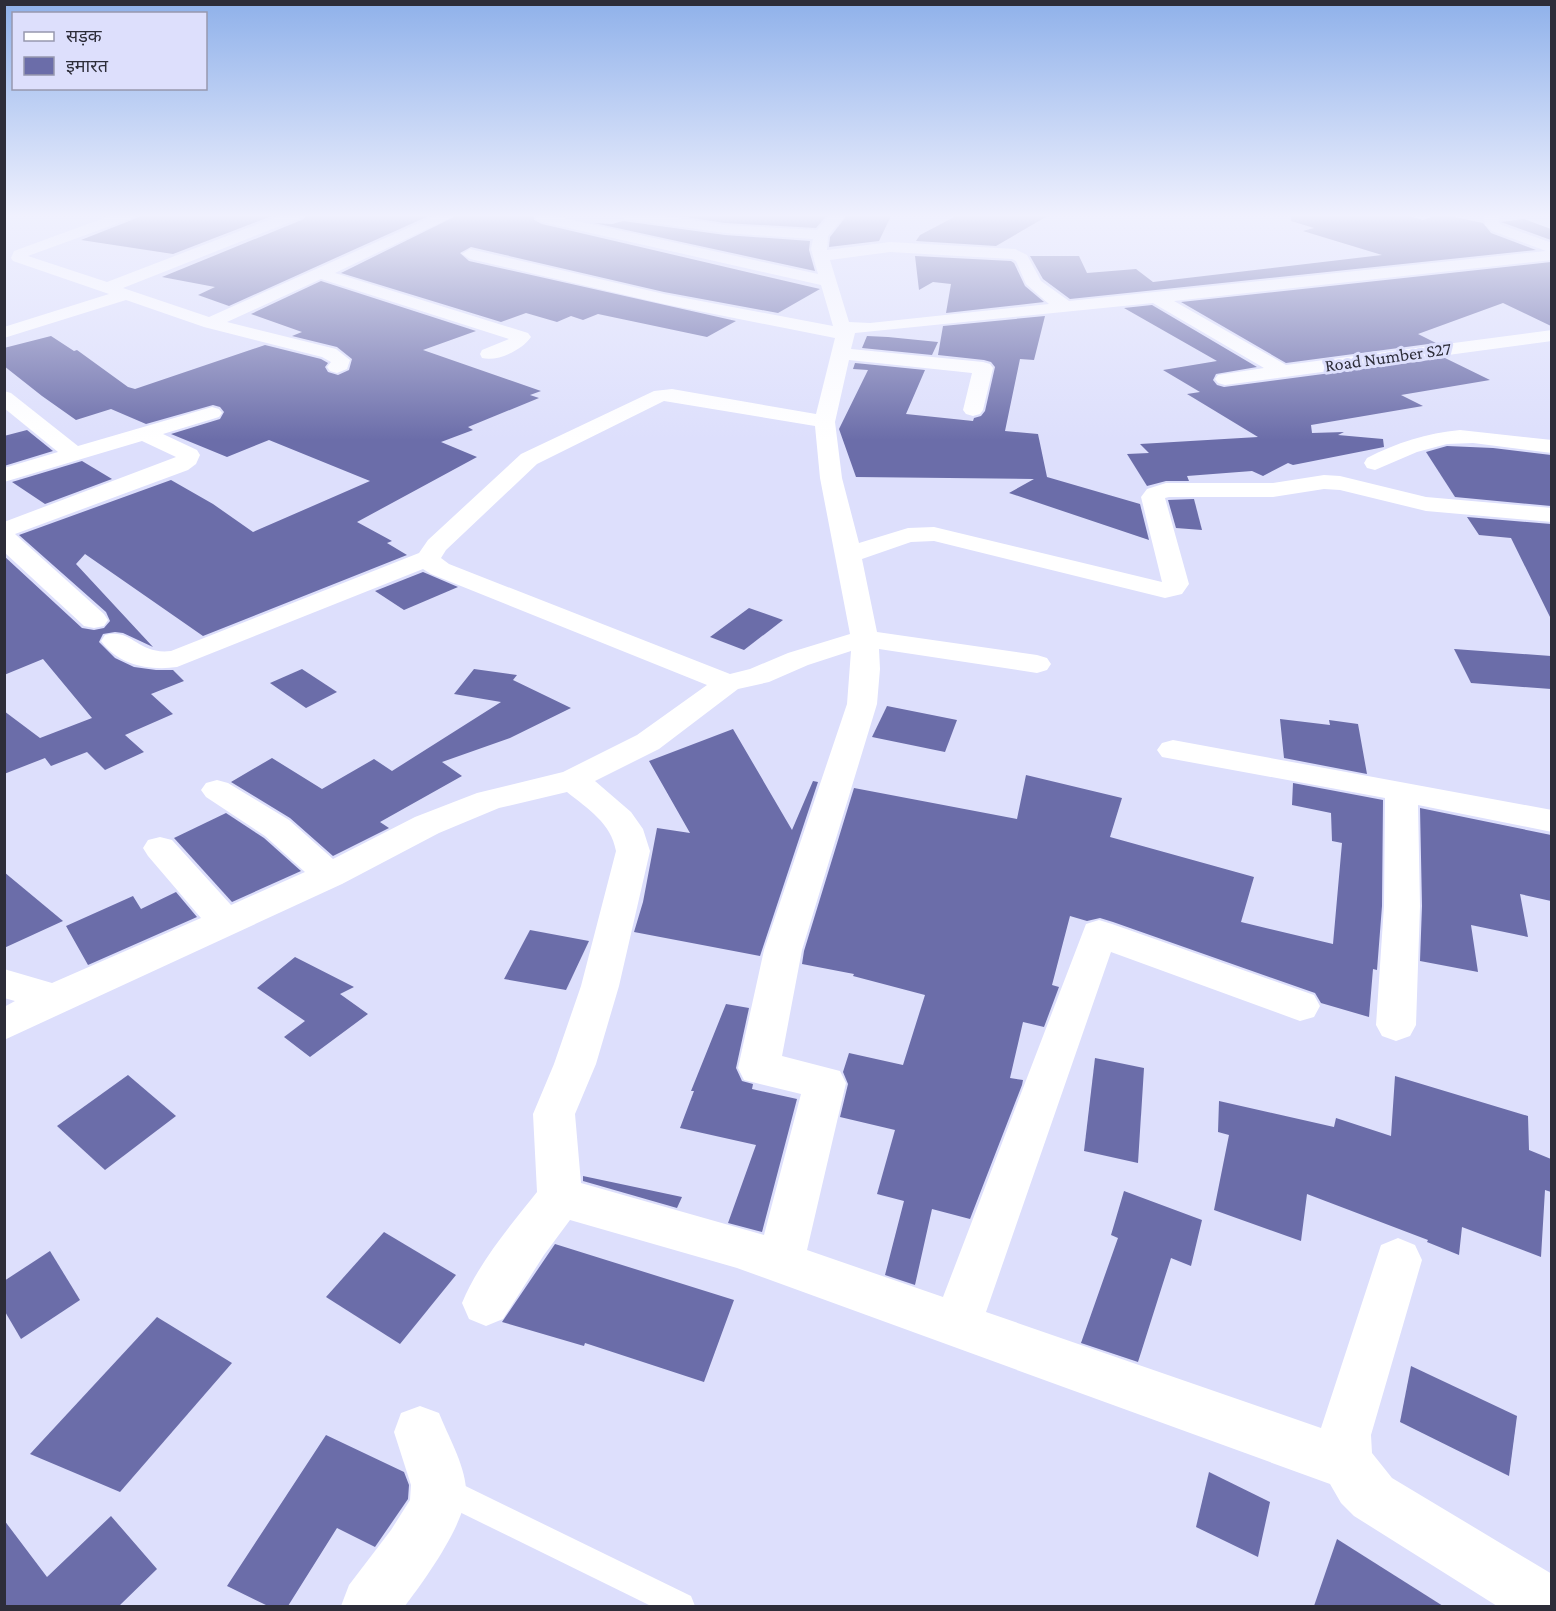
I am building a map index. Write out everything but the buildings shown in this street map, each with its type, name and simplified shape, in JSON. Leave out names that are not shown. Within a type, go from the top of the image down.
[{"type":"street","points":[[106,289],[210,323],[329,353],[341,360],[337,367]]},
{"type":"street","points":[[210,323],[287,289]]},
{"type":"street","points":[[370,289],[522,337],[518,342],[489,354]]},
{"type":"street","points":[[625,289],[851,336],[983,368],[973,410]]},
{"type":"street","points":[[832,289],[841,325],[851,336]]},
{"type":"street","points":[[1042,289],[1066,307]]},
{"type":"street","points":[[851,336],[1066,307],[1224,289]]},
{"type":"street","points":[[4,333],[125,295]]},
{"type":"street","points":[[1155,297],[1283,371]]},
{"type":"street","name":"Road Number S27","points":[[1224,379],[1551,335]]},
{"type":"street","points":[[781,1262],[825,1083],[759,1068],[783,950],[862,704],[866,669],[865,638],[831,478],[825,422],[851,336]]},
{"type":"street","points":[[115,640],[141,658],[157,661],[177,658],[428,558],[437,545],[530,459],[550,447],[656,397],[672,395],[825,422]]},
{"type":"street","points":[[4,397],[73,453]]},
{"type":"street","points":[[4,475],[212,413]]},
{"type":"street","points":[[4,530],[100,497],[180,465],[188,459],[189,455],[145,434]]},
{"type":"street","points":[[1375,463],[1396,451],[1453,437],[1472,437],[1551,447]]},
{"type":"street","points":[[849,555],[908,535],[934,534],[1165,590],[1173,588],[1176,584],[1153,497],[1166,490],[1273,490],[1324,482],[1340,483],[1426,504],[1551,515]]},
{"type":"street","points":[[4,538],[94,620]]},
{"type":"street","points":[[428,558],[440,569],[728,683]]},
{"type":"street","points":[[4,1025],[54,999],[330,875],[427,825],[455,813],[522,791],[573,780],[648,741],[728,683],[759,676],[798,659],[865,638],[1037,664]]},
{"type":"street","points":[[1173,750],[1551,821]]},
{"type":"street","points":[[486,1303],[560,1197],[554,1114],[575,1064],[600,986],[633,851],[632,841],[622,822],[573,780]]},
{"type":"street","points":[[217,790],[277,828],[330,875]]},
{"type":"street","points":[[1396,1025],[1402,906],[1401,791]]},
{"type":"street","points":[[160,848],[225,922]]},
{"type":"street","points":[[957,1324],[1099,933],[1300,1006]]},
{"type":"street","points":[[4,982],[54,999]]},
{"type":"street","points":[[560,1197],[737,1246],[1348,1464]]},
{"type":"street","points":[[1398,1260],[1342,1447],[1348,1464],[1358,1483],[1373,1497],[1550,1606]]},
{"type":"street","points":[[370,1606],[426,1525],[436,1502],[439,1487],[420,1432]]},
{"type":"lane","points":[[439,1487],[681,1606]]}]
